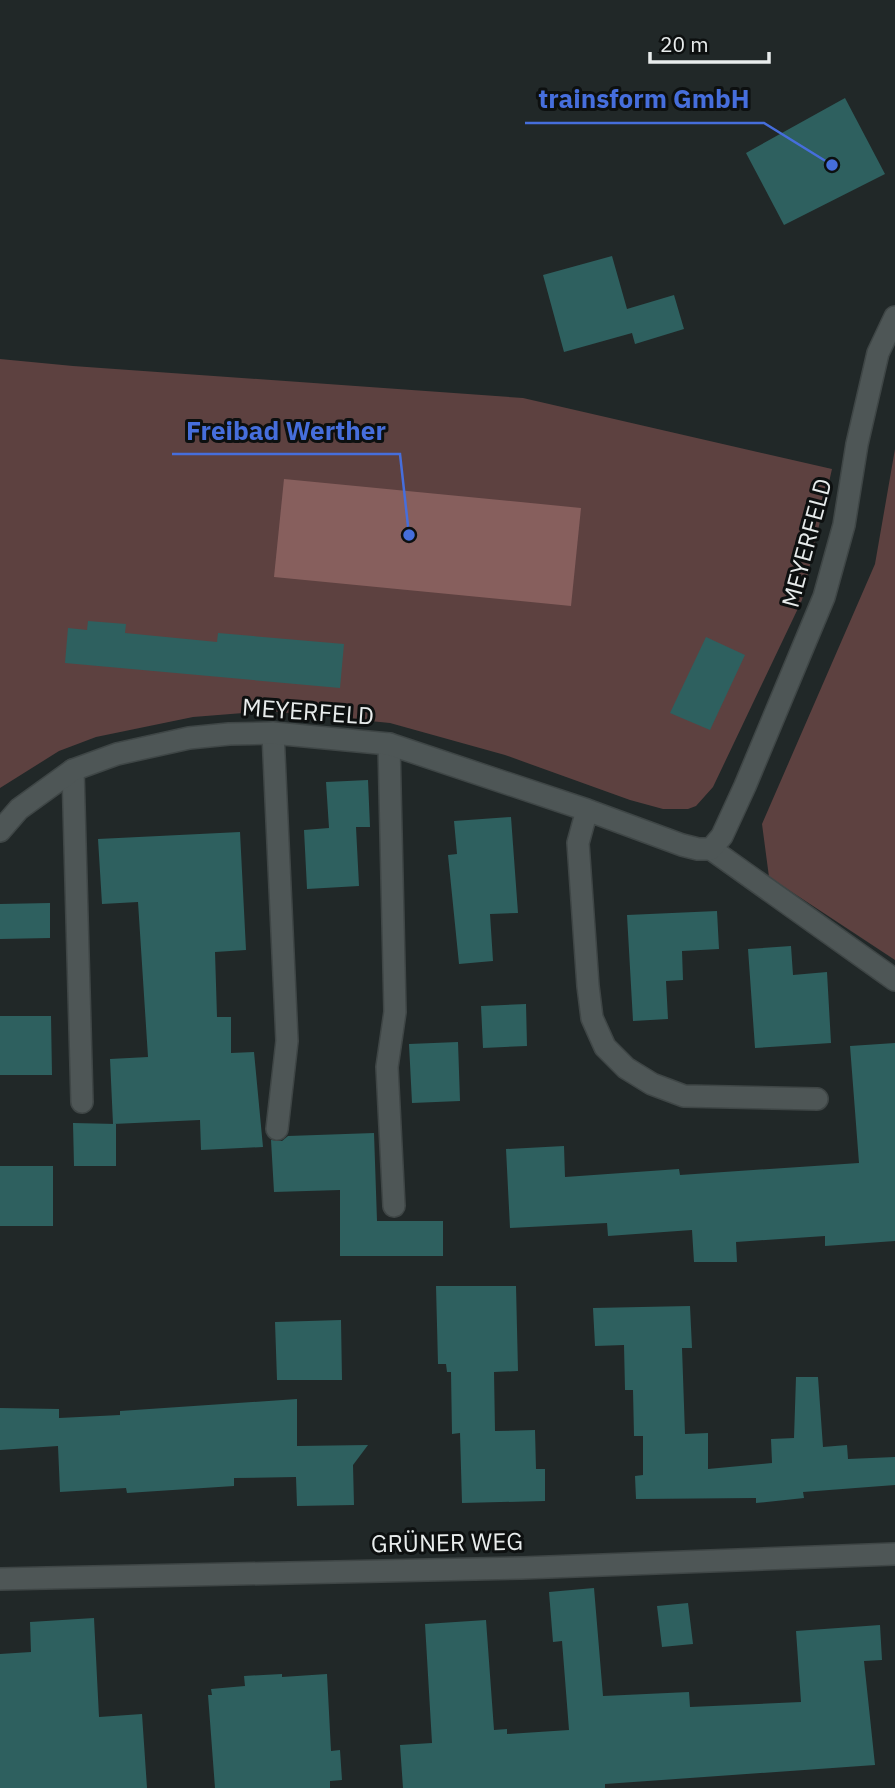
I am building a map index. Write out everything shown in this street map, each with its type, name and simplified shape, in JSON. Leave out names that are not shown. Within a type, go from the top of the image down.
[{"type":"street","name":"MEYERFELD","points":[[711,849],[722,836],[745,786],[824,597],[844,525],[857,444],[878,353],[895,317]]},
{"type":"street","name":"MEYERFELD","points":[[0,831],[19,809],[74,770],[117,754],[189,738],[229,734],[273,733],[390,744],[682,845],[711,849],[895,980]]},
{"type":"street","points":[[273,733],[287,1041],[277,1129]]},
{"type":"street","points":[[390,744],[395,1012],[387,1067],[394,1206]]},
{"type":"street","points":[[74,770],[82,1102]]},
{"type":"street","points":[[587,810],[578,843],[588,986],[592,1018],[605,1047],[626,1068],[652,1084],[684,1096],[817,1099]]},
{"type":"street","name":"GRÜNER WEG","points":[[0,1579],[522,1568],[895,1554]]},
{"type":"shaded area","points":[[0,359],[523,398],[832,469],[802,600],[713,787],[696,806],[688,809],[663,809],[630,800],[505,755],[390,723],[269,711],[193,717],[96,737],[59,751],[0,788]]},
{"type":"shaded area","points":[[895,449],[895,960],[769,877],[762,824],[875,564]]},
{"type":"shaded area","points":[[284,479],[581,508],[571,606],[274,577]]},
{"type":"building","points":[[845,98],[885,174],[784,225],[746,153]]},
{"type":"building","points":[[612,256],[627,309],[674,295],[684,329],[635,344],[632,333],[564,352],[543,275]]},
{"type":"building","points":[[88,621],[126,624],[125,633],[217,642],[218,633],[344,644],[340,688],[65,663],[68,628],[87,630]]},
{"type":"building","points":[[706,637],[745,655],[710,730],[670,713]]},
{"type":"building","points":[[368,780],[370,827],[356,827],[359,886],[307,889],[304,830],[329,828],[326,782]]},
{"type":"building","points":[[511,817],[518,913],[490,914],[493,961],[459,964],[448,855],[457,854],[454,821]]},
{"type":"building","points":[[240,832],[246,950],[215,952],[217,1017],[231,1017],[231,1053],[254,1052],[263,1147],[201,1150],[200,1120],[113,1124],[110,1059],[148,1057],[138,902],[102,904],[98,839]]},
{"type":"building","points":[[50,903],[50,938],[0,939],[0,904]]},
{"type":"building","points":[[717,911],[719,949],[682,951],[683,980],[666,981],[668,1019],[633,1021],[627,915]]},
{"type":"building","points":[[791,946],[793,975],[827,972],[831,1043],[755,1048],[748,949]]},
{"type":"building","points":[[526,1004],[527,1046],[483,1048],[481,1006]]},
{"type":"building","points":[[0,1016],[51,1016],[52,1075],[0,1075]]},
{"type":"building","points":[[458,1042],[460,1101],[412,1103],[409,1044]]},
{"type":"building","points":[[895,1043],[895,1241],[825,1246],[825,1236],[736,1242],[737,1262],[694,1262],[692,1230],[608,1236],[607,1223],[510,1228],[506,1149],[564,1146],[565,1177],[679,1169],[680,1175],[859,1163],[850,1046]]},
{"type":"building","points":[[73,1123],[116,1124],[116,1166],[74,1166]]},
{"type":"building","points":[[374,1133],[377,1221],[443,1221],[443,1256],[340,1256],[340,1190],[274,1192],[271,1140],[282,1141],[288,1136]]},
{"type":"building","points":[[0,1166],[53,1166],[53,1226],[0,1226]]},
{"type":"building","points":[[436,1286],[516,1286],[518,1371],[494,1372],[495,1431],[535,1430],[536,1469],[545,1469],[545,1501],[462,1503],[460,1433],[452,1434],[451,1372],[447,1372],[446,1364],[438,1364]]},
{"type":"building","points":[[690,1306],[692,1348],[682,1348],[685,1434],[708,1433],[708,1469],[772,1463],[771,1439],[794,1438],[796,1377],[818,1377],[823,1447],[847,1445],[848,1459],[895,1457],[895,1485],[803,1492],[804,1498],[756,1503],[756,1498],[636,1499],[635,1476],[643,1475],[643,1436],[634,1436],[633,1390],[625,1390],[624,1345],[595,1346],[593,1308]]},
{"type":"building","points":[[341,1320],[342,1380],[277,1380],[275,1322]]},
{"type":"building","points":[[297,1399],[297,1446],[368,1445],[353,1465],[354,1505],[297,1506],[296,1477],[234,1478],[234,1486],[127,1493],[126,1488],[60,1492],[58,1446],[0,1450],[0,1408],[59,1409],[59,1418],[120,1415],[120,1411]]},
{"type":"building","points":[[594,1588],[603,1696],[689,1692],[690,1707],[801,1702],[796,1631],[880,1625],[882,1660],[864,1661],[875,1765],[605,1784],[605,1788],[403,1788],[400,1745],[432,1743],[425,1624],[486,1620],[494,1730],[507,1729],[507,1734],[569,1730],[562,1641],[553,1642],[549,1592]]},
{"type":"building","points":[[688,1603],[693,1644],[662,1647],[657,1606]]},
{"type":"building","points":[[94,1618],[99,1717],[142,1714],[147,1788],[0,1788],[0,1654],[31,1652],[30,1622]]},
{"type":"building","points":[[282,1674],[282,1677],[327,1674],[331,1751],[340,1750],[342,1780],[330,1781],[330,1788],[215,1788],[208,1695],[212,1695],[211,1689],[245,1686],[244,1676]]},
{"type":"place","name":"trainsform GmbH","points":[[832,165]]},
{"type":"place","name":"Freibad Werther","points":[[409,535]]}]
